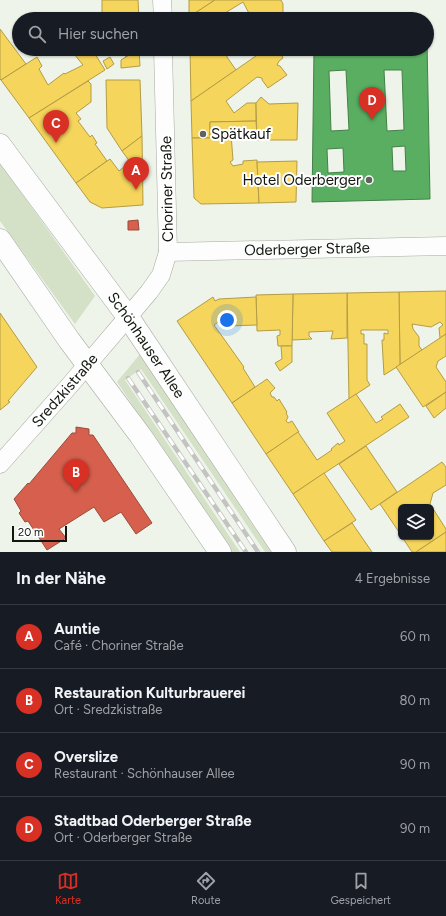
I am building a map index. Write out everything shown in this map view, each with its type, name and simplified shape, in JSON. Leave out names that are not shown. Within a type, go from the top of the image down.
[{"type":"main road","name":"Schönhauser Allee","points":[[0,145],[128,317],[285,552]]},
{"type":"main road","points":[[0,240],[88,365],[140,435],[220,552]]},
{"type":"street","points":[[162,0],[163,12]]},
{"type":"street","name":"Choriner Straße","points":[[128,317],[161,275],[168,252],[163,56]]},
{"type":"street","name":"Oderberger Straße","points":[[168,252],[446,246]]},
{"type":"street","name":"Sredzkistraße","points":[[0,464],[88,365],[128,317]]},
{"type":"green space","points":[[0,163],[95,296],[75,324],[0,221]]},
{"type":"green space","points":[[140,354],[274,552],[265,552],[141,369],[125,380],[240,552],[231,552],[117,382]]},
{"type":"building: Wohnen","points":[[102,0],[138,0],[139,12],[102,12]]},
{"type":"building: Wohnen","points":[[189,0],[215,0],[197,12],[189,12]]},
{"type":"building: Wohnen","points":[[215,0],[281,0],[283,4],[283,12],[248,12],[243,2],[227,12],[197,12]]},
{"type":"building: Wohnen","points":[[0,29],[12,45],[12,56],[20,56],[26,64],[1,80]]},
{"type":"building: Wohnen","points":[[76,56],[96,56],[105,70],[29,118],[1,80],[37,57],[42,66],[39,69],[48,85],[64,73],[65,74],[83,65]]},
{"type":"building: Wohnen","points":[[128,56],[139,56],[140,66],[121,68],[121,60]]},
{"type":"building: Wohnen","points":[[190,56],[227,56],[236,70],[191,101]]},
{"type":"building: Wohnen","points":[[256,56],[282,56],[283,58],[277,65],[280,66],[287,75],[268,88],[262,78],[257,77],[226,101],[234,113],[247,103],[256,103],[256,121],[210,122],[210,138],[192,138],[191,101]]},
{"type":"building: Wohnen","points":[[110,57],[114,64],[107,69],[103,61]]},
{"type":"building: Wohnen","points":[[106,80],[140,80],[142,136],[122,151],[107,128]]},
{"type":"building: Wohnen","points":[[88,81],[91,84],[91,102],[76,113],[81,119],[78,121],[90,137],[92,135],[97,143],[95,144],[107,161],[76,183],[29,118]]},
{"type":"building: Wohnen","points":[[261,97],[269,104],[298,103],[297,140],[257,140],[256,103]]},
{"type":"building: Wohnen","points":[[256,121],[257,136],[240,137],[235,131],[231,134],[233,160],[230,162],[233,166],[243,164],[243,161],[257,160],[259,203],[201,204],[194,198],[192,138],[210,138],[210,122]]},
{"type":"building: Wohnen","points":[[142,136],[143,205],[102,208],[90,202],[76,183],[110,159],[119,171],[130,162],[122,151]]},
{"type":"building: Wohnen","points":[[297,161],[296,202],[259,203],[257,162]]},
{"type":"building: Wohnen","points":[[446,291],[446,334],[440,338],[439,328],[443,325],[440,322],[431,327],[412,324],[413,329],[419,337],[419,346],[422,350],[400,365],[399,292]]},
{"type":"building: Wohnen","points":[[399,292],[400,365],[384,375],[382,340],[384,340],[384,333],[388,334],[388,330],[361,330],[361,334],[364,334],[364,344],[367,344],[367,380],[370,385],[349,399],[347,293]]},
{"type":"building: Wohnen","points":[[347,293],[347,338],[331,339],[333,331],[309,332],[309,336],[312,339],[292,340],[293,294]]},
{"type":"building: Wohnen","points":[[293,294],[292,346],[278,346],[277,336],[280,335],[280,330],[257,331],[256,295]]},
{"type":"building: Wohnen","points":[[213,297],[215,301],[219,299],[256,297],[257,325],[228,326],[223,319],[214,325],[244,367],[243,368],[255,387],[232,403],[177,321]]},
{"type":"building: Wohnen","points":[[0,313],[37,367],[8,401],[10,402],[0,410]]},
{"type":"building: Wohnen","points":[[446,334],[446,356],[438,361],[436,367],[446,382],[446,392],[423,407],[396,367]]},
{"type":"building: Wohnen","points":[[281,346],[292,346],[292,362],[280,371],[275,363],[282,359]]},
{"type":"building: Wohnen","points":[[267,379],[275,388],[270,393],[272,397],[274,397],[277,401],[279,399],[287,412],[288,417],[286,421],[288,423],[292,421],[299,432],[266,454],[232,403]]},
{"type":"building: Wohnen","points":[[446,392],[446,408],[434,418],[426,406]]},
{"type":"building: Wohnen","points":[[356,394],[376,423],[383,419],[381,417],[400,404],[409,417],[293,494],[266,454],[298,432],[317,460],[332,450],[331,449],[338,443],[339,445],[345,441],[327,413]]},
{"type":"building: Wohnen","points":[[366,446],[397,492],[371,510],[339,464]]},
{"type":"building: Wohnen","points":[[442,462],[446,467],[446,485],[433,493],[430,504],[398,504],[398,531],[380,504]]},
{"type":"building: Wohnen","points":[[324,473],[356,520],[324,541],[293,494]]},
{"type":"building: Wohnen","points":[[434,510],[446,529],[446,532],[434,540]]},
{"type":"building: Wohnen","points":[[352,523],[372,552],[332,552],[324,541]]},
{"type":"building: Wohnen","points":[[446,532],[446,552],[416,552]]},
{"type":"building: Wohnen","points":[[404,540],[434,540],[416,552],[412,552]]},
{"type":"building: Handel","points":[[138,220],[139,230],[128,230],[128,221]]},
{"type":"building: Handel","points":[[76,427],[89,429],[89,435],[93,435],[152,523],[136,534],[121,512],[104,522],[94,507],[59,529],[66,538],[47,550],[28,521],[25,522],[19,513],[21,511],[14,499],[28,483],[29,484],[72,433],[76,433]]},
{"type":"building: Öffentlich","points":[[314,56],[427,56],[430,199],[312,202]],"holes":[[[346,70],[349,130],[331,131],[329,71]],[[384,70],[402,70],[404,130],[387,131]],[[405,146],[406,171],[393,171],[392,147]],[[343,148],[344,172],[328,173],[327,149]]]},
{"type":"railway","points":[[138,372],[258,552]]},
{"type":"railway","points":[[128,378],[246,552]]},
{"type":"place","name":"Stadtbad Oderberger Straße","points":[[372,120]]},
{"type":"place","name":"Spätkauf","points":[[203,134]]},
{"type":"place","name":"Overslize","points":[[56,143]]},
{"type":"place","name":"Hotel Oderberger","points":[[369,180]]},
{"type":"place","name":"Auntie","points":[[136,190]]},
{"type":"place","name":"Restauration Kulturbrauerei","points":[[76,492]]}]
